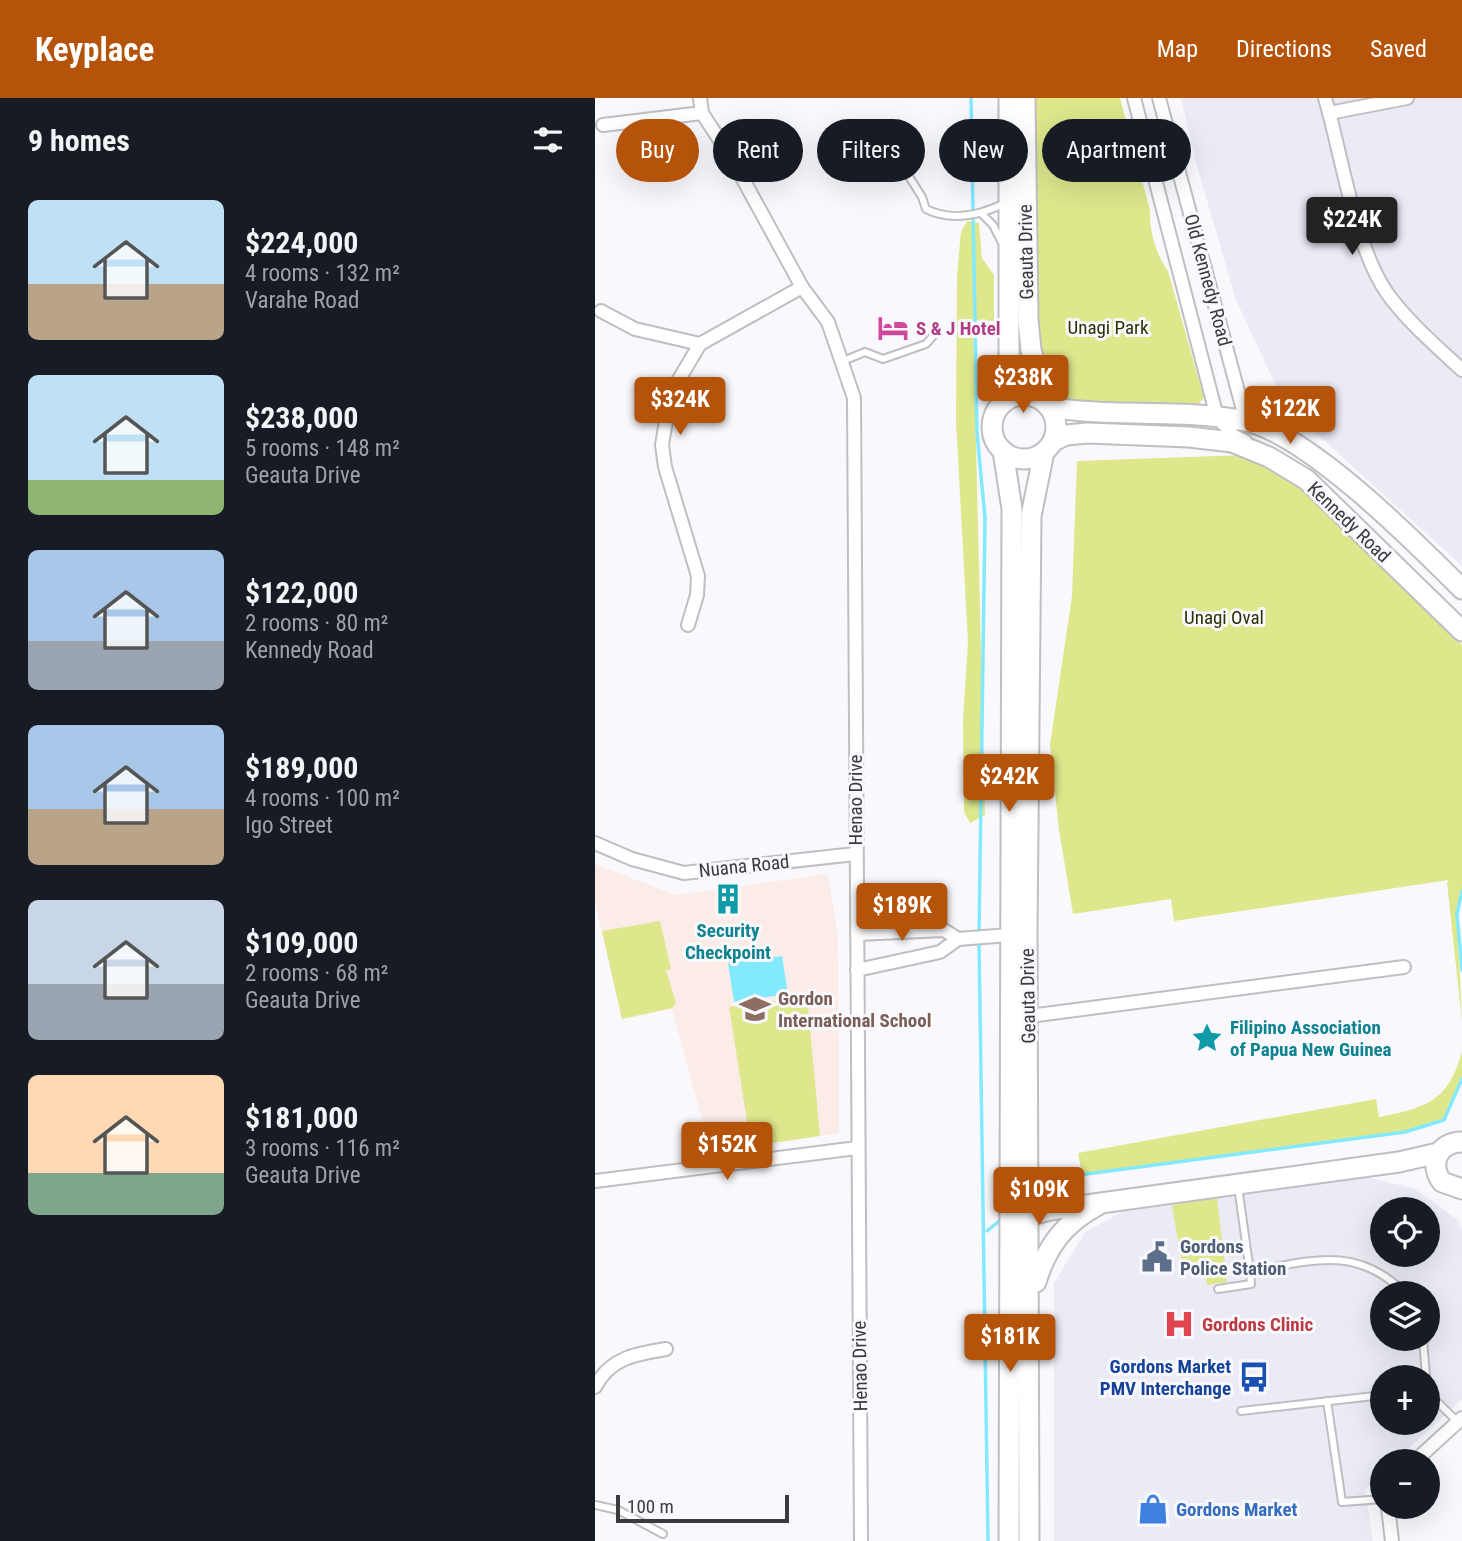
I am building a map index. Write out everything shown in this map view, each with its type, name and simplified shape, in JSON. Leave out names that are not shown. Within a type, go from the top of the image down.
[{"type":"main road","name":"Geauta Drive","points":[[1009,98],[1009,368],[1003,403],[992,422],[996,443],[1003,451],[1012,509],[1003,935],[1020,1017],[1028,1189],[1019,1218],[1030,1300],[1029,1541]]},
{"type":"main road","name":"Geauta Drive","points":[[1009,1541],[1019,1218],[1020,1017],[1031,516],[1056,423],[1031,350],[1028,320],[1025,98]]},
{"type":"main road","points":[[1003,403],[1024,395],[1048,405]]},
{"type":"main road","name":"Kennedy Road","points":[[1048,405],[1077,411],[1217,417],[1246,421],[1279,433],[1327,466],[1462,589]]},
{"type":"main road","name":"Kennedy Road","points":[[1048,446],[1066,435],[1089,433],[1189,437],[1232,442],[1269,457],[1307,480],[1462,631]]},
{"type":"main road","points":[[1003,451],[1011,456],[1028,458],[1048,446]]},
{"type":"main road","points":[[1019,1218],[1050,1210],[1399,1162],[1453,1142]]},
{"type":"main road","points":[[1439,1177],[1436,1167],[1453,1142]]},
{"type":"main road","points":[[1399,1162],[1439,1177],[1460,1192]]},
{"type":"main road","points":[[1028,1189],[1034,1198],[1050,1210]]},
{"type":"main road","points":[[1030,1300],[1045,1255],[1058,1233],[1105,1202]]},
{"type":"street","name":"Henao Drive","points":[[700,98],[702,113],[732,159],[802,287],[828,321],[854,398],[861,1541]]},
{"type":"street","name":"Old Kennedy Road","points":[[1133,98],[1217,417]]},
{"type":"street","name":"Old Kennedy Road","points":[[1159,98],[1246,421]]},
{"type":"street","points":[[1325,98],[1362,236],[1379,279],[1397,306],[1462,370]]},
{"type":"street","points":[[1329,113],[1407,98]]},
{"type":"street","points":[[603,125],[702,113]]},
{"type":"street","points":[[688,625],[697,596],[698,576],[665,467],[662,445],[669,403],[678,381],[700,344],[802,287]]},
{"type":"street","points":[[601,311],[635,329],[700,344]]},
{"type":"street","points":[[1217,417],[1234,436],[1264,450],[1269,457]]},
{"type":"street","name":"Nuana Road","points":[[595,843],[632,859],[684,873],[855,854]]},
{"type":"street","points":[[857,934],[944,930],[958,939]]},
{"type":"street","points":[[857,970],[940,951],[958,939],[1003,935]]},
{"type":"street","points":[[1020,1017],[1226,986],[1404,967]]},
{"type":"street","points":[[595,1181],[857,1148]]},
{"type":"street","points":[[595,1387],[604,1371],[630,1355],[666,1349]]},
{"type":"street","points":[[1428,1449],[1460,1420]]},
{"type":"street","points":[[1389,1519],[1392,1541]]},
{"type":"lane","points":[[913,182],[926,209],[947,215],[983,215],[1007,202],[1011,184]]},
{"type":"lane","points":[[983,215],[1001,237],[1004,288],[1010,297]]},
{"type":"lane","points":[[843,361],[865,352],[883,359],[926,344],[933,336]]},
{"type":"lane","points":[[1218,1289],[1251,1284],[1238,1185]]},
{"type":"lane","points":[[1250,1272],[1327,1258],[1361,1264],[1391,1281]]},
{"type":"lane","points":[[1241,1411],[1370,1396]]},
{"type":"lane","points":[[1327,1401],[1342,1502],[1370,1500]]},
{"type":"lane","points":[[1440,1403],[1460,1420]]},
{"type":"lane","points":[[595,1505],[618,1510],[663,1534]]},
{"type":"shaded area","points":[[1181,98],[1462,98],[1462,566],[1285,405],[1236,300],[1196,163],[1191,141],[1191,119],[1186,119]]},
{"type":"shaded area","name":"Gordon International School","points":[[595,864],[675,895],[828,874],[838,935],[839,1133],[711,1152],[672,1009],[622,1019],[595,903]]},
{"type":"shaded area","points":[[1368,1177],[1415,1189],[1426,1197],[1370,1197],[1370,1267],[1440,1267],[1440,1207],[1458,1220],[1462,1230],[1462,1399],[1440,1419],[1440,1365],[1370,1365],[1370,1435],[1423,1435],[1408,1449],[1370,1449],[1370,1485],[1365,1490],[1373,1541],[1054,1541],[1054,1283],[1085,1232],[1122,1212]]},
{"type":"green space","name":"Unagi Park","points":[[1033,98],[1120,98],[1126,119],[1042,119],[1042,182],[1142,182],[1154,242],[1168,271],[1204,398],[1198,404],[1070,404],[1052,391],[1034,331]]},
{"type":"green space","points":[[967,221],[979,223],[982,258],[994,275],[994,321],[973,320],[985,815],[970,823],[964,812],[963,719],[968,642],[956,421],[957,275],[961,232]]},
{"type":"green space","name":"Unagi Oval","points":[[1245,455],[1319,494],[1462,645],[1462,891],[1457,914],[1462,1021],[1447,883],[1449,880],[1174,921],[1171,899],[1073,914],[1059,830],[1050,745],[1072,596],[1077,461]]},
{"type":"green space","points":[[660,921],[671,969],[666,970],[676,1003],[672,1008],[622,1019],[602,931]]},
{"type":"green space","points":[[807,997],[820,1136],[751,1146],[729,1007]]},
{"type":"green space","points":[[1462,1051],[1462,1079],[1444,1120],[1405,1132],[1082,1175],[1078,1153],[1376,1099],[1379,1117],[1410,1110],[1433,1099],[1442,1091],[1457,1068]]},
{"type":"green space","points":[[1217,1198],[1227,1282],[1207,1285],[1204,1262],[1182,1265],[1172,1205]]},
{"type":"water","points":[[782,956],[788,994],[734,1002],[728,963]]},
{"type":"waterway","points":[[971,98],[977,433],[985,518],[979,934]]},
{"type":"waterway","points":[[1462,891],[1457,914],[1462,970]]},
{"type":"waterway","points":[[979,941],[988,1541]]},
{"type":"waterway","points":[[1056,1178],[1405,1132],[1444,1120],[1462,1079]]},
{"type":"waterway","points":[[987,1231],[1003,1218]]},
{"type":"place","name":"S & J Hotel","points":[[893,328]]},
{"type":"place","name":"Security Checkpoint","points":[[728,899]]},
{"type":"place","name":"Gordon International School","points":[[755,1009]]},
{"type":"place","name":"Filipino Association of Papua New Guinea","points":[[1207,1038]]},
{"type":"place","name":"Gordons Police Station","points":[[1157,1257]]},
{"type":"place","name":"Gordons Clinic","points":[[1179,1324]]},
{"type":"place","name":"Gordons Market PMV Interchange","points":[[1254,1377]]},
{"type":"place","name":"Gordons Market","points":[[1153,1509]]}]
